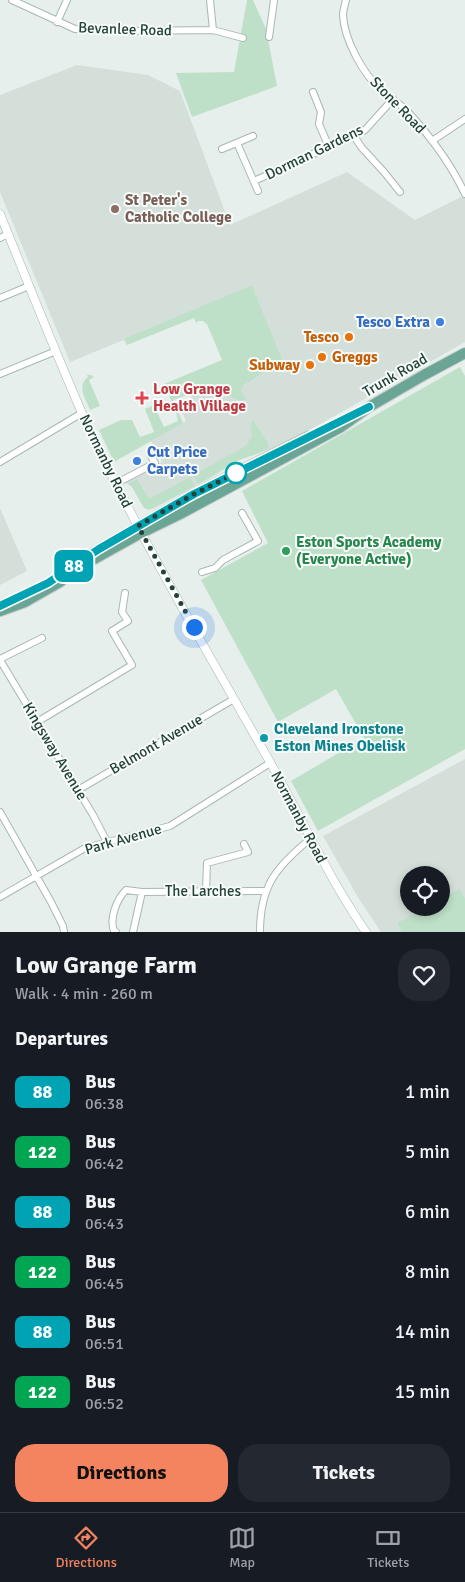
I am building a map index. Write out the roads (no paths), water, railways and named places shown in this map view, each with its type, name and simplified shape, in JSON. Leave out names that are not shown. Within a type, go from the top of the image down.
[{"type":"main road","name":"Trunk Road","points":[[0,611],[25,602],[60,582],[71,572],[140,530],[182,513],[341,427],[369,407],[465,353]]},
{"type":"main road","points":[[0,606],[48,583],[99,549],[140,530]]},
{"type":"street","name":"Bevanlee Road","points":[[12,0],[75,29],[131,31],[214,30],[243,38]]},
{"type":"street","points":[[57,22],[67,0]]},
{"type":"street","points":[[210,0],[214,30]]},
{"type":"street","points":[[269,37],[274,0]]},
{"type":"street","name":"Stone Road","points":[[346,0],[343,14],[349,42],[364,69],[380,89],[407,110],[432,141],[457,178],[465,194]]},
{"type":"street","points":[[313,92],[321,112],[319,124],[329,147]]},
{"type":"street","name":"Dorman Gardens","points":[[254,181],[365,130],[393,99]]},
{"type":"street","points":[[432,141],[465,118]]},
{"type":"street","points":[[222,149],[253,136]]},
{"type":"street","points":[[354,136],[400,192]]},
{"type":"street","name":"Dorman Gardens","points":[[237,143],[258,191]]},
{"type":"street","name":"Normanby Road","points":[[0,214],[82,413],[140,530],[270,763],[332,879],[366,932]]},
{"type":"street","points":[[0,238],[8,234]]},
{"type":"street","points":[[0,298],[29,286]]},
{"type":"street","points":[[0,374],[56,351]]},
{"type":"street","points":[[0,462],[82,413]]},
{"type":"street","points":[[117,483],[155,463],[150,454]]},
{"type":"street","points":[[202,572],[215,568],[223,560],[258,541],[242,513]]},
{"type":"street","points":[[38,722],[132,665],[112,631],[128,622],[122,612],[125,593]]},
{"type":"street","points":[[0,660],[42,638]]},
{"type":"street","name":"Kingsway Avenue","points":[[0,660],[107,842]]},
{"type":"street","name":"Belmont Avenue","points":[[78,790],[234,699]]},
{"type":"street","name":"Park Avenue","points":[[0,897],[85,848],[170,826],[270,763]]},
{"type":"street","points":[[0,812],[37,876],[63,926],[64,932]]},
{"type":"street","points":[[260,932],[261,910],[265,891],[289,856],[310,839]]},
{"type":"street","points":[[206,891],[207,863],[248,852],[244,844]]},
{"type":"street","name":"The Larches","points":[[116,932],[111,924],[120,896],[126,890],[142,892],[265,891]]},
{"type":"street","points":[[133,932],[142,892]]},
{"type":"place","name":"St Peter's Catholic College","points":[[115,209]]},
{"type":"place","name":"Tesco Extra","points":[[440,322]]},
{"type":"place","name":"Tesco","points":[[349,337]]},
{"type":"place","name":"Greggs","points":[[322,357]]},
{"type":"place","name":"Subway","points":[[310,365]]},
{"type":"place","name":"Low Grange Health Village","points":[[142,398]]},
{"type":"place","name":"Cut Price Carpets","points":[[137,461]]},
{"type":"place","name":"Eston Sports Academy (Everyone Active)","points":[[286,551]]},
{"type":"place","name":"Cleveland Ironstone Eston Mines Obelisk","points":[[264,738]]}]
